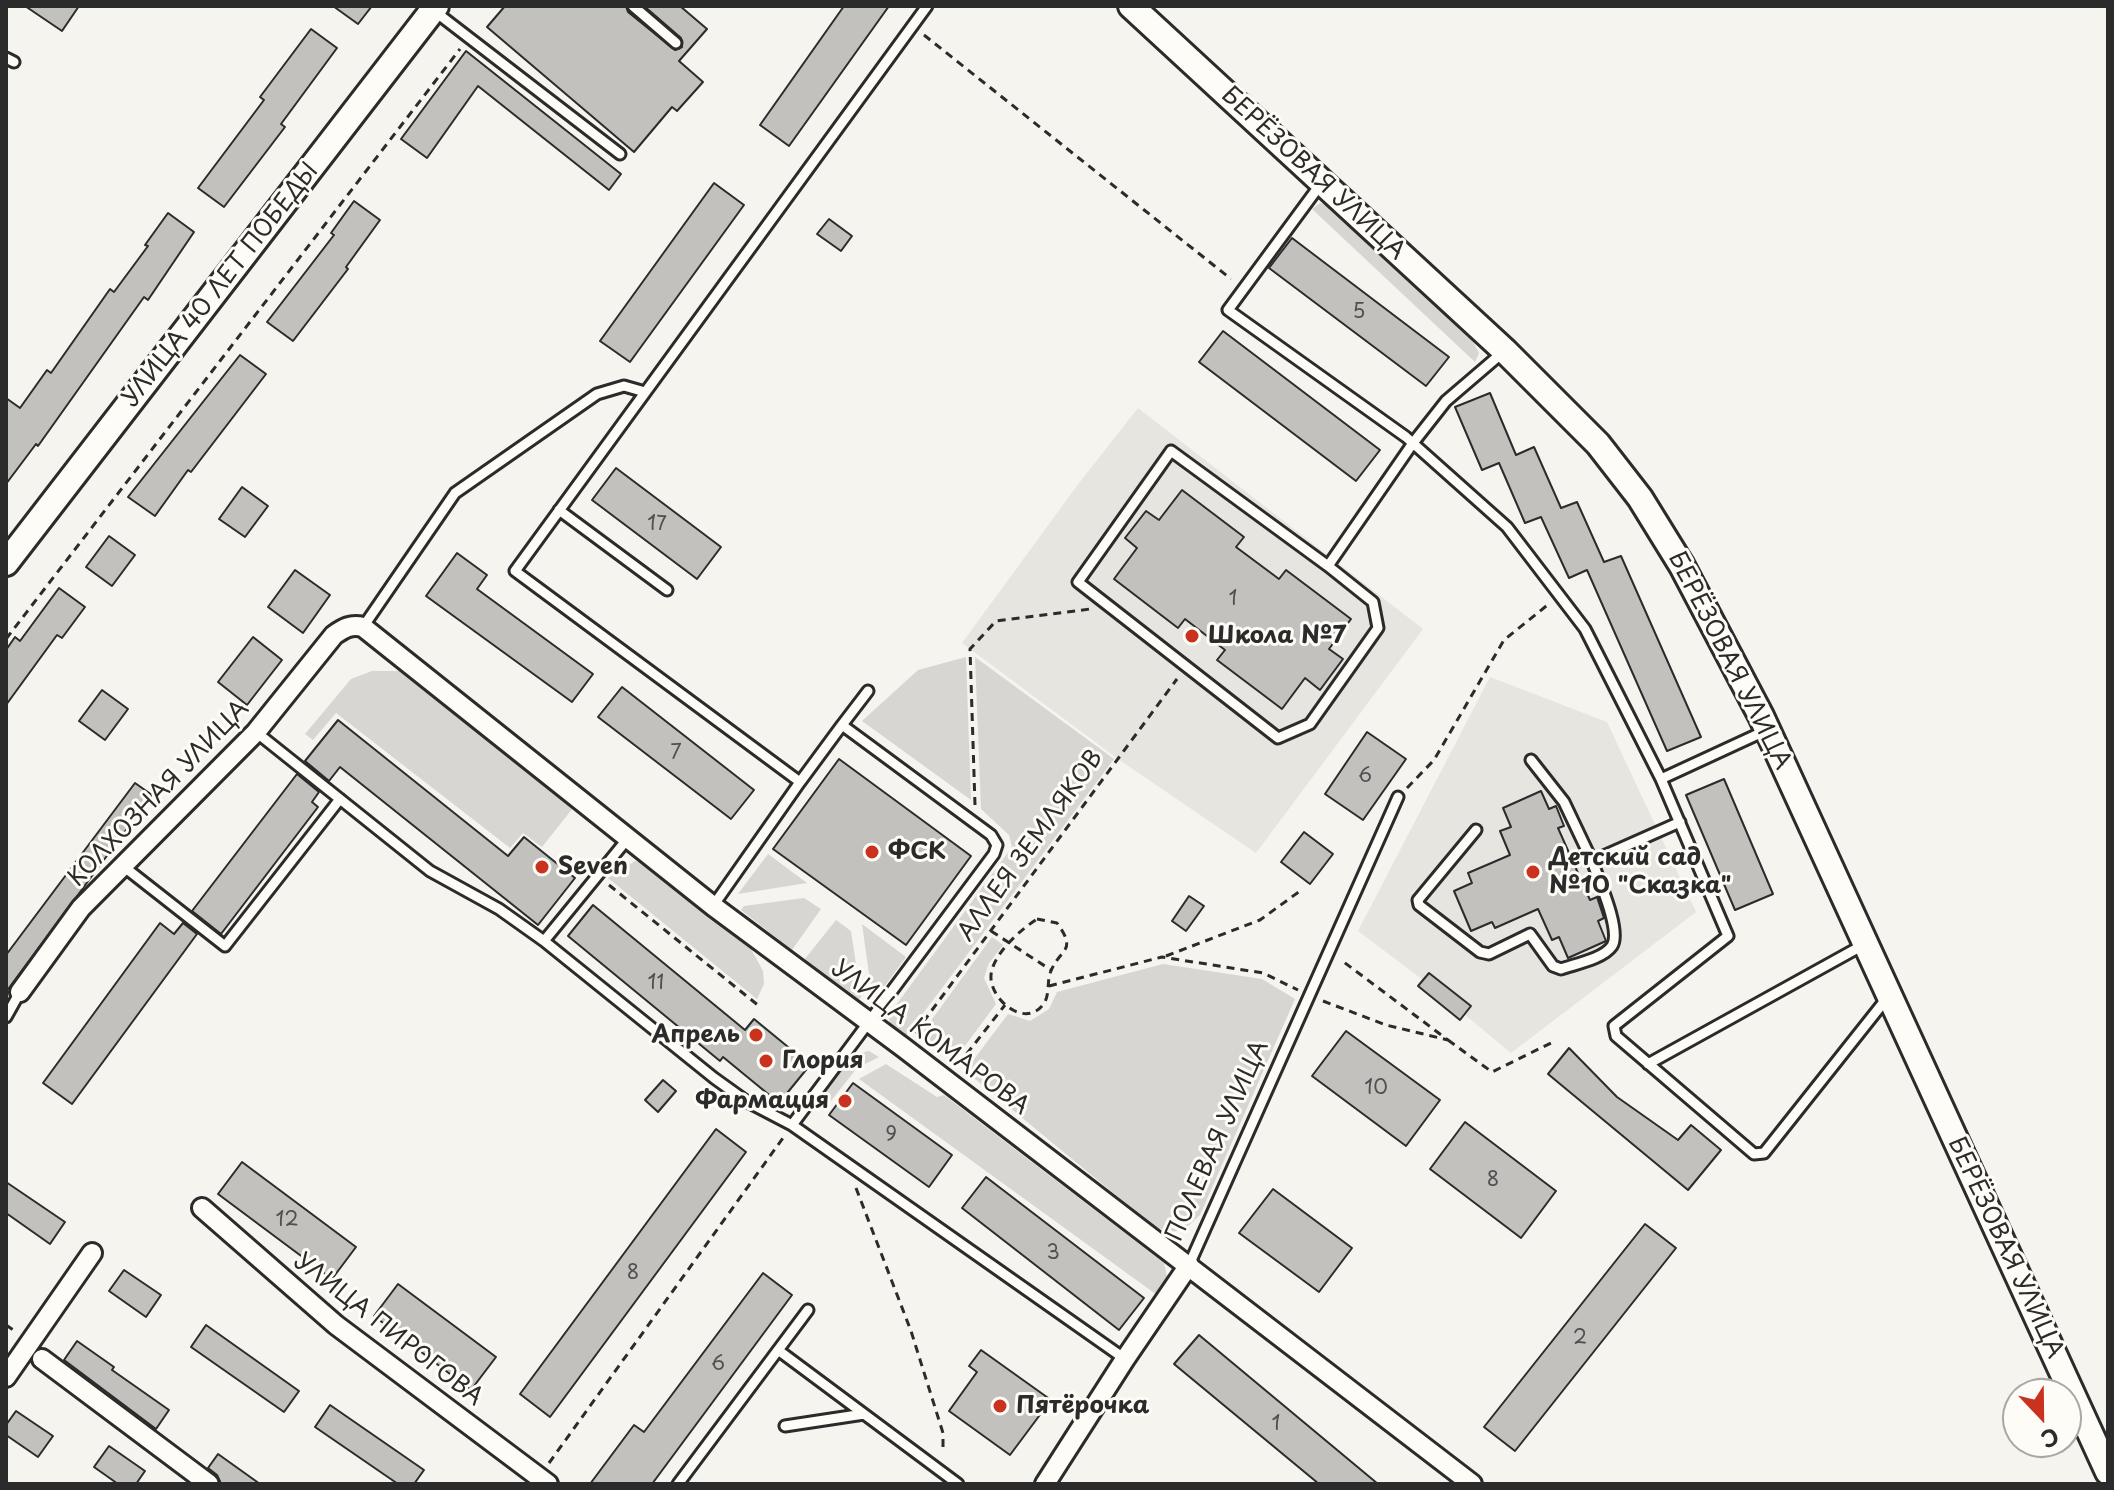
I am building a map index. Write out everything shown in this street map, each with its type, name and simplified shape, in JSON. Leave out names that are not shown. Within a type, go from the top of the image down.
[{"type":"street","name":"БЕРЁЗОВАЯ УЛИЦА","points":[[1131,6],[1505,351],[1598,444],[1640,498],[1682,566],[1767,730],[2108,1472]]},
{"type":"street","name":"УЛИЦА 40 ЛЕТ ПОБЕДЫ","points":[[6,563],[435,8]]},
{"type":"street","name":"КОЛХОЗНАЯ УЛИЦА","points":[[20,992],[81,908],[256,732],[334,635],[345,627],[363,627]]},
{"type":"street","name":"УЛИЦА КОМАРОВА","points":[[363,627],[713,906],[1189,1265],[1472,1484]]},
{"type":"street","name":"УЛИЦА ПИРОГОВА","points":[[202,1208],[336,1325],[540,1482]]},
{"type":"street","points":[[6,1377],[92,1253]]},
{"type":"street","name":"ПОЛЕВАЯ УЛИЦА","points":[[1045,1484],[1189,1265]]},
{"type":"street","points":[[42,1359],[209,1484]]},
{"type":"lane","points":[[633,6],[676,43]]},
{"type":"lane","points":[[800,782],[515,571],[927,6]]},
{"type":"lane","points":[[435,8],[620,154]]},
{"type":"lane","points":[[1323,183],[1228,310],[1413,443],[1507,527],[1585,629],[1661,779],[1728,936],[1614,1026],[1616,1036],[1754,1154],[1764,1153],[1889,996]]},
{"type":"lane","points":[[1328,566],[1413,443],[1446,401],[1505,351]]},
{"type":"lane","points":[[363,627],[455,493],[597,394],[624,386],[645,392]]},
{"type":"lane","points":[[1171,451],[1373,602],[1378,628],[1310,724],[1278,738],[1109,607],[1078,582],[1171,451]]},
{"type":"lane","points":[[559,510],[667,590]]},
{"type":"lane","points":[[713,906],[868,691]]},
{"type":"lane","points":[[792,1125],[994,854],[997,845],[991,835],[842,725]]},
{"type":"lane","points":[[1661,779],[1767,730]]},
{"type":"lane","points":[[256,732],[430,871],[499,909],[544,941],[714,1078],[746,1101],[792,1125],[1125,1359]]},
{"type":"lane","points":[[1476,830],[1418,900],[1419,905],[1480,952],[1489,954],[1530,934],[1553,966],[1561,969],[1612,946],[1615,937],[1613,922],[1592,861],[1564,802],[1531,760]]},
{"type":"lane","name":"ПОЛЕВАЯ УЛИЦА","points":[[1189,1265],[1398,797]]},
{"type":"lane","points":[[121,865],[225,946],[340,799]]},
{"type":"lane","points":[[1592,861],[1680,822]]},
{"type":"lane","points":[[544,941],[629,837]]},
{"type":"lane","points":[[1648,1064],[1865,944]]},
{"type":"lane","name":"КОЛХОЗНАЯ УЛИЦА","points":[[6,1017],[20,992]]},
{"type":"lane","points":[[678,1484],[808,1310]]},
{"type":"lane","points":[[778,1350],[958,1484]]},
{"type":"lane","points":[[785,1426],[864,1414]]},
{"type":"path","points":[[913,26],[1243,289]]},
{"type":"path","points":[[6,639],[469,37]]},
{"type":"path","points":[[1398,797],[1434,760],[1504,640],[1559,595]]},
{"type":"path","points":[[975,823],[970,649],[996,621],[1109,607]]},
{"type":"path","name":"АЛЛЕЯ ЗЕМЛЯКОВ","points":[[904,1048],[1186,666]]},
{"type":"path","points":[[597,875],[759,1006]]},
{"type":"path","points":[[1049,986],[1162,957],[1260,920],[1300,891]]},
{"type":"path","points":[[1037,919],[1057,923],[1064,933],[1067,943],[1064,954],[1051,970],[1041,1007],[1034,1012],[1015,1012],[1005,1005],[992,985],[991,974],[997,960],[1010,944],[1037,919]]},
{"type":"path","points":[[991,931],[1051,970]]},
{"type":"path","points":[[1328,950],[1492,1072],[1555,1041]]},
{"type":"path","points":[[1162,957],[1263,973],[1308,995],[1386,1025],[1448,1040]]},
{"type":"path","points":[[946,1080],[1005,1005]]},
{"type":"path","points":[[540,1482],[792,1125]]},
{"type":"path","points":[[847,1163],[911,1331],[943,1433],[943,1473]]},
{"type":"shaded area","points":[[1320,203],[1329,205],[1473,342],[1479,353],[1475,362],[1312,209]]},
{"type":"shaded area","name":"Школа №7","points":[[1138,408],[1423,629],[1256,853],[1118,759],[962,643]]},
{"type":"shaded area","points":[[966,657],[971,800],[862,721],[918,670]]},
{"type":"shaded area","points":[[975,657],[1114,759],[906,1036],[891,1025],[888,1016],[1012,847],[1009,835],[981,809]]},
{"type":"shaded area","points":[[372,671],[399,671],[573,808],[542,847],[523,833],[510,848],[336,713],[313,740],[305,734],[351,679]]},
{"type":"shaded area","name":"Детский сад №10 \"Сказка\"","points":[[1490,677],[1607,722],[1696,912],[1511,1053],[1358,931]]},
{"type":"shaded area","points":[[768,854],[807,883],[738,894]]},
{"type":"shaded area","points":[[635,861],[646,864],[751,949],[763,971],[764,984],[757,999],[608,878]]},
{"type":"shaded area","points":[[804,898],[821,909],[792,950],[741,910],[744,906]]},
{"type":"shaded area","points":[[836,920],[851,931],[861,997],[857,1003],[804,960]]},
{"type":"shaded area","points":[[862,924],[906,957],[873,1002]]},
{"type":"shaded area","points":[[992,937],[1003,945],[989,963],[984,978],[996,1004],[953,1062],[919,1037]]},
{"type":"shaded area","points":[[1163,964],[1262,979],[1295,999],[1200,1215],[1186,1228],[1170,1233],[1152,1225],[969,1074],[969,1066],[1008,1014],[1030,1021],[1049,1009],[1057,992]]},
{"type":"shaded area","points":[[869,1051],[879,1057],[857,1068],[823,1111],[817,1106],[845,1065],[860,1053]]},
{"type":"shaded area","points":[[886,1064],[937,1097],[944,1095],[1164,1263],[1168,1281],[1157,1295],[859,1079]]},
{"type":"building","points":[[25,6],[79,6],[62,31]]},
{"type":"building","points":[[333,6],[372,6],[358,24]]},
{"type":"building","points":[[505,6],[626,6],[628,12],[675,50],[682,47],[681,38],[644,6],[680,6],[707,29],[679,61],[703,82],[677,111],[672,107],[634,152],[487,27]]},
{"type":"building","points":[[844,6],[889,6],[789,146],[760,125]]},
{"type":"building","points":[[311,29],[337,48],[281,124],[285,127],[224,207],[198,188],[264,100],[260,97]]},
{"type":"building","points":[[466,51],[621,174],[609,190],[478,86],[427,158],[401,139]]},
{"type":"building","points":[[714,183],[744,205],[630,362],[600,341]]},
{"type":"building","points":[[354,201],[380,220],[346,267],[348,269],[293,341],[267,322],[334,235],[331,233]]},
{"type":"building","points":[[168,213],[194,232],[148,300],[144,297],[38,446],[36,444],[6,484],[6,398],[20,408],[47,370],[51,373],[110,289],[114,292],[148,246],[145,245]]},
{"type":"building","points":[[829,219],[852,236],[841,251],[817,234]]},
{"type":"building","points":[[1292,238],[1449,357],[1426,386],[1269,268]]},
{"type":"building","points":[[1223,331],[1380,450],[1356,481],[1199,362]]},
{"type":"building","points":[[240,355],[266,374],[155,516],[128,497]]},
{"type":"building","points":[[1490,393],[1516,455],[1534,447],[1561,508],[1577,502],[1604,562],[1621,556],[1701,737],[1667,751],[1587,570],[1569,578],[1541,517],[1525,523],[1499,463],[1482,470],[1455,407]]},
{"type":"building","points":[[616,468],[721,547],[697,579],[592,500]]},
{"type":"building","points":[[242,487],[268,506],[245,537],[219,519]]},
{"type":"building","points":[[1182,490],[1244,537],[1236,547],[1279,579],[1286,570],[1351,619],[1329,649],[1343,659],[1320,690],[1305,678],[1282,709],[1217,660],[1225,650],[1185,619],[1178,628],[1114,579],[1137,548],[1125,538],[1146,511],[1159,520]]},
{"type":"building","points":[[109,536],[135,555],[112,586],[86,567]]},
{"type":"building","points":[[457,553],[487,575],[477,589],[593,674],[572,702],[426,596]]},
{"type":"building","points":[[295,570],[330,595],[303,633],[268,607]]},
{"type":"building","points":[[59,588],[85,607],[62,638],[57,635],[6,705],[6,650],[15,637],[20,641]]},
{"type":"building","points":[[253,637],[282,660],[247,705],[218,682]]},
{"type":"building","points":[[622,687],[754,790],[731,819],[598,717]]},
{"type":"building","points":[[102,690],[128,709],[105,740],[79,721]]},
{"type":"building","points":[[338,720],[508,856],[524,837],[575,878],[538,925],[340,767],[329,781],[305,761]]},
{"type":"building","points":[[1367,732],[1406,759],[1363,820],[1325,794]]},
{"type":"building","name":"ФСК","points":[[839,759],[971,856],[906,945],[773,849]]},
{"type":"building","points":[[297,774],[319,792],[312,802],[318,807],[221,934],[192,911]]},
{"type":"building","points":[[1724,779],[1773,894],[1735,910],[1686,795]]},
{"type":"building","points":[[135,783],[152,795],[6,992],[6,955]]},
{"type":"building","points":[[1541,791],[1549,809],[1556,806],[1564,826],[1558,828],[1590,900],[1597,897],[1604,918],[1598,921],[1606,941],[1568,958],[1559,937],[1552,940],[1538,909],[1495,928],[1492,922],[1471,931],[1454,891],[1472,883],[1468,873],[1510,855],[1500,831],[1511,827],[1503,808]]},
{"type":"building","points":[[1304,832],[1333,854],[1310,884],[1281,862]]},
{"type":"building","points":[[1189,896],[1204,906],[1186,931],[1172,921]]},
{"type":"building","points":[[593,905],[745,1030],[754,1019],[810,1065],[779,1103],[723,1057],[720,1061],[568,936]]},
{"type":"building","points":[[160,923],[174,934],[183,923],[197,934],[72,1104],[43,1083]]},
{"type":"building","points":[[1429,973],[1471,1006],[1460,1020],[1418,986]]},
{"type":"building","points":[[1346,1031],[1440,1100],[1406,1146],[1312,1076]]},
{"type":"building","points":[[1569,1048],[1617,1097],[1678,1140],[1691,1125],[1721,1150],[1688,1190],[1548,1074]]},
{"type":"building","points":[[663,1080],[676,1091],[658,1112],[645,1100]]},
{"type":"building","points":[[853,1083],[952,1155],[929,1187],[829,1115]]},
{"type":"building","points":[[1465,1122],[1556,1191],[1521,1238],[1430,1169]]},
{"type":"building","points":[[716,1129],[746,1152],[550,1417],[520,1394]]},
{"type":"building","points":[[242,1162],[356,1247],[332,1279],[218,1194]]},
{"type":"building","points":[[986,1177],[1144,1298],[1119,1330],[962,1208]]},
{"type":"building","points":[[6,1182],[65,1222],[50,1244],[6,1213]]},
{"type":"building","points":[[1273,1189],[1352,1248],[1319,1292],[1239,1233]]},
{"type":"building","points":[[1645,1224],[1676,1248],[1515,1451],[1484,1427]]},
{"type":"building","points":[[124,1270],[161,1295],[146,1317],[109,1291]]},
{"type":"building","points":[[763,1273],[792,1295],[652,1484],[590,1484],[634,1425],[644,1432]]},
{"type":"building","points":[[398,1284],[496,1357],[471,1390],[374,1316]]},
{"type":"building","points":[[206,1325],[299,1391],[284,1412],[191,1347]]},
{"type":"building","points":[[1199,1335],[1378,1484],[1319,1484],[1174,1364]]},
{"type":"building","points":[[77,1341],[169,1410],[156,1429],[64,1360]]},
{"type":"building","name":"Пятёрочка","points":[[981,1350],[1051,1400],[1010,1455],[949,1411],[977,1372],[969,1366]]},
{"type":"building","points":[[330,1405],[424,1470],[414,1484],[398,1484],[315,1427]]},
{"type":"building","points":[[16,1411],[53,1436],[38,1457],[6,1435],[6,1425]]},
{"type":"building","points":[[109,1446],[145,1471],[136,1484],[118,1484],[94,1467]]},
{"type":"building","points":[[218,1454],[260,1484],[221,1484],[217,1475],[208,1468]]},
{"type":"place","name":"Школа №7","points":[[1192,636]]},
{"type":"place","name":"ФСК","points":[[872,852]]},
{"type":"place","name":"Seven","points":[[542,867]]},
{"type":"place","name":"Детский сад №10 \"Сказка\"","points":[[1533,872]]},
{"type":"place","name":"Апрель","points":[[756,1035]]},
{"type":"place","name":"Глория","points":[[766,1061]]},
{"type":"place","name":"Фармация","points":[[845,1101]]},
{"type":"place","name":"Пятёрочка","points":[[1000,1406]]}]
